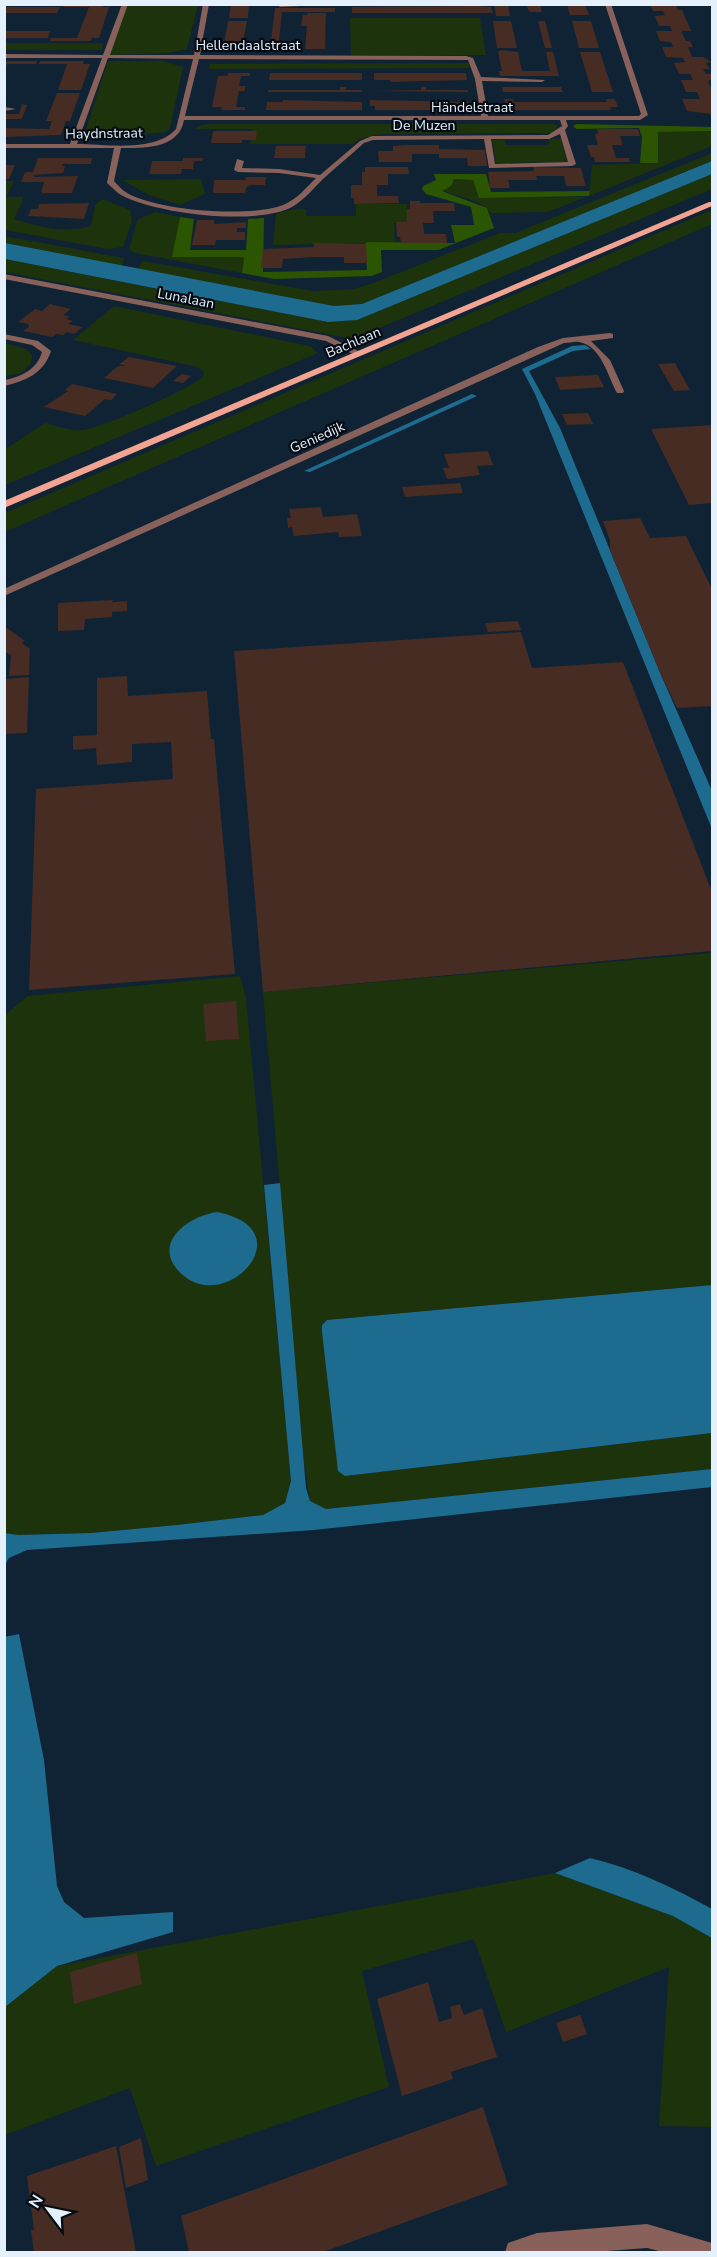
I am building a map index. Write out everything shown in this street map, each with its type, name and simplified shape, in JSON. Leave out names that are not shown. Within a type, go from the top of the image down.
[{"type":"main road","name":"Bachlaan","points":[[4,505],[712,204]]},
{"type":"street","points":[[73,146],[125,4]]},
{"type":"street","name":"Haydnstraat","points":[[4,146],[143,146],[166,141],[174,136],[179,129],[205,20],[206,4]]},
{"type":"street","points":[[280,5],[339,4]]},
{"type":"street","name":"Händelstraat","points":[[181,118],[563,120],[640,118],[645,115],[608,4]]},
{"type":"street","name":"Hellendaalstraat","points":[[4,56],[466,58],[471,59],[478,79],[485,119]]},
{"type":"street","points":[[478,79],[542,80]]},
{"type":"street","points":[[4,109],[13,109]]},
{"type":"street","points":[[487,136],[492,166],[572,164],[562,130],[565,126],[563,120]]},
{"type":"street","name":"De Muzen","points":[[118,146],[111,174],[112,185],[155,206],[179,211],[256,213],[286,207],[362,142],[372,138],[549,136],[562,130]]},
{"type":"street","points":[[240,161],[238,170],[279,171],[322,177]]},
{"type":"street","name":"Lunalaan","points":[[5,276],[328,339],[360,354]]},
{"type":"street","points":[[4,336],[35,343],[47,351],[45,360],[34,372],[4,384]]},
{"type":"street","name":"Geniedijk","points":[[4,593],[542,349],[563,341],[610,336]]},
{"type":"street","points":[[580,339],[589,342],[604,358],[620,390]]},
{"type":"street","points":[[517,2253],[537,2245],[647,2236],[704,2253]]},
{"type":"green space","points":[[126,5],[198,5],[187,49],[169,53],[110,55]]},
{"type":"green space","points":[[350,18],[480,18],[486,55],[351,55]]},
{"type":"green space","points":[[4,43],[103,43],[102,50],[5,50]]},
{"type":"green space","points":[[108,61],[163,61],[183,67],[170,128],[166,132],[84,136]]},
{"type":"green space","points":[[469,63],[469,68],[209,69],[210,64]]},
{"type":"green space","points":[[552,124],[559,126],[551,133],[381,134],[359,139],[353,144],[250,144],[252,130],[249,129],[195,129],[202,125]]},
{"type":"green space","points":[[576,124],[712,127],[712,131],[658,132],[658,163],[640,163],[642,137],[639,128],[577,129],[573,127]]},
{"type":"green space","points":[[712,131],[712,146],[589,196],[592,165],[657,163],[658,132]]},
{"type":"green space","points":[[504,139],[506,145],[549,145],[548,139],[561,139],[567,162],[496,163],[492,140]]},
{"type":"green space","points":[[712,153],[712,161],[362,304],[334,306],[137,269],[143,261],[313,291],[353,289],[500,233],[515,233]]},
{"type":"green space","points":[[434,174],[486,174],[491,192],[590,191],[589,196],[479,198],[473,180],[454,179],[451,186],[442,191],[487,208],[494,228],[438,250],[381,250],[382,272],[371,276],[274,279],[242,273],[244,258],[241,257],[172,257],[180,217],[194,219],[190,250],[246,250],[248,219],[264,218],[263,272],[367,270],[365,244],[367,242],[455,243],[451,225],[474,225],[471,207],[426,194],[422,189],[423,186],[436,180]]},
{"type":"green space","points":[[712,174],[712,189],[353,339],[5,272],[4,259],[328,322],[357,320]]},
{"type":"green space","points":[[201,179],[205,194],[180,205],[149,195],[122,180]]},
{"type":"green space","points":[[453,179],[473,180],[479,198],[586,197],[548,212],[491,213],[482,205],[441,190],[451,186]]},
{"type":"green space","points":[[5,181],[14,181],[6,197],[24,197],[14,219],[42,227],[72,229],[91,226],[95,205],[102,199],[130,210],[132,221],[123,247],[108,249],[5,230]]},
{"type":"green space","points":[[356,204],[407,204],[408,222],[394,223],[395,243],[273,245],[276,214],[306,209],[306,216],[356,216]]},
{"type":"green space","points":[[712,210],[712,224],[5,532],[5,513]]},
{"type":"green space","points":[[155,212],[180,217],[172,256],[241,257],[244,258],[242,273],[129,250],[137,220]]},
{"type":"green space","points":[[4,236],[124,258],[122,266],[5,243]]},
{"type":"green space","points":[[114,306],[310,346],[318,353],[5,485],[5,449],[45,423],[73,430],[93,428],[144,408],[203,377],[204,372],[198,367],[73,340]]},
{"type":"green space","points":[[5,343],[26,349],[32,355],[31,364],[21,373],[5,376]]},
{"type":"green space","points":[[712,953],[712,1285],[327,1320],[322,1325],[345,1476],[712,1433],[712,1469],[326,1509],[310,1501],[303,1455],[263,992]]},
{"type":"green space","points":[[240,976],[246,998],[291,1481],[285,1503],[263,1515],[177,1525],[91,1533],[18,1535],[5,1533],[5,1015],[27,996]]},
{"type":"green space","points":[[555,1873],[673,1916],[712,1938],[712,2127],[659,2126],[669,1967],[506,2032],[474,1939],[362,1971],[389,2087],[156,2166],[130,2088],[5,2135],[5,2007],[57,1966]]},
{"type":"water","points":[[712,161],[712,174],[357,320],[328,322],[5,259],[5,243],[334,306],[362,304]]},
{"type":"water","points":[[585,345],[591,349],[573,351],[529,371],[560,428],[661,675],[712,791],[712,829],[535,394],[522,369],[572,346]]},
{"type":"water","points":[[472,394],[477,396],[310,472],[304,471]]},
{"type":"water","points":[[280,1183],[306,1488],[310,1501],[326,1509],[712,1469],[712,1487],[314,1530],[27,1550],[9,1558],[5,1565],[5,1533],[18,1535],[91,1533],[177,1525],[263,1515],[285,1503],[291,1481],[264,1185]]},
{"type":"water","points":[[217,1212],[242,1221],[255,1234],[257,1249],[250,1264],[237,1276],[220,1284],[202,1285],[184,1276],[174,1265],[170,1254],[170,1244],[175,1235],[193,1220]]},
{"type":"water","points":[[712,1285],[712,1433],[345,1476],[338,1471],[322,1332],[322,1325],[327,1320]]},
{"type":"water","points":[[19,1634],[44,1760],[57,1886],[64,1902],[84,1918],[173,1912],[173,1932],[57,1966],[5,2007],[4,1637]]},
{"type":"water","points":[[590,1858],[653,1879],[712,1909],[712,1938],[673,1916],[555,1873]]},
{"type":"building","points":[[231,4],[249,4],[248,18],[229,18]]},
{"type":"building","points":[[494,4],[508,4],[510,16],[496,16]]},
{"type":"building","points":[[526,4],[540,4],[542,12],[529,12]]},
{"type":"building","points":[[567,4],[585,4],[589,15],[570,15]]},
{"type":"building","points":[[650,4],[675,4],[678,10],[682,10],[691,31],[681,31],[686,41],[690,41],[693,47],[688,47],[692,57],[703,57],[711,62],[706,63],[710,69],[703,69],[706,74],[711,74],[712,79],[708,81],[712,90],[712,114],[687,111],[682,99],[700,99],[697,92],[686,92],[681,80],[693,80],[690,74],[679,74],[674,63],[685,62],[683,58],[666,57],[662,47],[673,47],[672,44],[660,41],[656,31],[672,31],[670,26],[659,26],[655,16],[665,15],[663,11],[653,11]]},
{"type":"building","points":[[64,5],[109,7],[99,38],[92,38],[91,41],[50,41],[51,38],[77,38],[89,7],[64,7]]},
{"type":"building","points":[[4,7],[60,7],[57,13],[4,13]]},
{"type":"building","points":[[352,7],[491,7],[493,13],[352,13]]},
{"type":"building","points":[[275,8],[335,8],[335,12],[282,12],[278,49],[270,49]]},
{"type":"building","points":[[326,13],[325,49],[305,49],[307,26],[301,26],[303,15]]},
{"type":"building","points":[[228,21],[247,21],[242,49],[223,49]]},
{"type":"building","points":[[493,21],[511,21],[517,48],[497,48]]},
{"type":"building","points":[[538,21],[545,21],[552,48],[545,48]]},
{"type":"building","points":[[572,21],[591,21],[599,48],[579,48]]},
{"type":"building","points":[[4,31],[50,31],[48,38],[4,38]]},
{"type":"building","points":[[501,50],[518,52],[522,71],[550,71],[546,52],[553,52],[559,76],[500,76],[499,71],[502,71],[498,52]]},
{"type":"building","points":[[580,52],[600,52],[613,92],[592,92]]},
{"type":"building","points":[[4,61],[37,61],[36,64],[7,64],[4,69]]},
{"type":"building","points":[[40,61],[84,61],[83,64],[90,64],[81,90],[58,90],[67,64],[39,64]]},
{"type":"building","points":[[228,73],[250,73],[250,76],[241,76],[239,86],[245,86],[245,91],[239,91],[236,107],[245,107],[245,110],[221,110],[222,107],[212,107],[218,76],[228,76]]},
{"type":"building","points":[[270,73],[362,73],[362,80],[269,80]]},
{"type":"building","points":[[374,73],[466,73],[467,80],[390,82],[390,80],[374,80]]},
{"type":"building","points":[[340,87],[346,87],[346,90],[362,90],[362,92],[268,92],[268,90],[340,90]]},
{"type":"building","points":[[421,87],[426,87],[426,90],[468,90],[468,92],[374,91],[421,90]]},
{"type":"building","points":[[502,87],[561,87],[563,92],[503,92]]},
{"type":"building","points":[[57,93],[80,93],[70,121],[66,121],[61,135],[4,137],[4,128],[49,129],[52,121],[46,121]]},
{"type":"building","points":[[504,99],[513,99],[514,102],[607,102],[606,99],[615,99],[618,107],[610,107],[611,110],[515,110],[514,107],[506,107]]},
{"type":"building","points":[[283,100],[362,102],[362,110],[266,110],[267,102],[283,102]]},
{"type":"building","points":[[370,100],[469,102],[471,110],[375,110],[375,106],[370,106]]},
{"type":"building","points":[[22,104],[27,105],[22,119],[4,119],[4,114],[19,114]]},
{"type":"building","points":[[597,129],[638,129],[640,136],[620,136],[623,145],[612,145],[616,158],[629,158],[630,162],[595,162],[587,145],[598,145],[595,134],[598,134]]},
{"type":"building","points":[[213,131],[257,131],[256,140],[242,140],[242,143],[211,143]]},
{"type":"building","points":[[439,145],[439,149],[485,150],[487,166],[468,166],[467,158],[439,158],[439,154],[412,154],[412,162],[379,162],[378,151],[393,151],[393,146]]},
{"type":"building","points":[[276,146],[306,146],[305,158],[274,158]]},
{"type":"building","points":[[38,158],[92,158],[91,164],[63,164],[62,166],[65,166],[63,173],[34,175],[34,177],[78,176],[72,193],[41,193],[44,182],[21,182],[25,172],[33,172]]},
{"type":"building","points":[[183,158],[203,158],[202,161],[194,161],[193,169],[182,169],[181,174],[149,174],[152,161],[183,161]]},
{"type":"building","points":[[4,165],[15,165],[9,179],[4,179]]},
{"type":"building","points":[[365,167],[408,167],[409,174],[388,174],[388,185],[377,185],[377,196],[398,196],[399,203],[354,204],[354,198],[351,198],[351,185],[362,185],[362,172],[365,172]]},
{"type":"building","points":[[533,167],[581,168],[586,186],[566,186],[564,176],[536,176],[537,180],[508,180],[510,188],[490,188],[488,172],[534,171]]},
{"type":"building","points":[[246,177],[266,177],[265,185],[250,185],[246,188],[245,193],[213,193],[214,180],[245,180]]},
{"type":"building","points":[[410,201],[454,203],[455,211],[433,211],[434,223],[423,223],[424,234],[446,234],[447,243],[401,243],[400,237],[397,237],[396,222],[407,222],[407,209],[410,209]]},
{"type":"building","points":[[89,203],[84,219],[28,216],[31,209],[38,209],[39,204]]},
{"type":"building","points":[[197,220],[214,220],[214,224],[246,222],[246,228],[237,228],[237,232],[245,232],[245,240],[216,240],[215,245],[192,245]]},
{"type":"building","points":[[314,243],[366,244],[367,263],[344,263],[344,257],[314,257],[283,259],[282,268],[261,268],[263,249],[314,247]]},
{"type":"building","points":[[50,304],[71,309],[63,315],[70,316],[66,319],[73,321],[68,324],[83,327],[74,334],[67,332],[52,337],[23,331],[29,327],[28,324],[18,322],[35,309],[42,311]]},
{"type":"building","points":[[129,357],[177,366],[153,388],[104,378],[118,366],[125,366],[119,364]]},
{"type":"building","points":[[675,363],[690,390],[674,391],[658,364]]},
{"type":"building","points":[[182,374],[191,376],[183,383],[173,381]]},
{"type":"building","points":[[598,375],[604,387],[560,390],[555,377]]},
{"type":"building","points":[[72,384],[117,394],[111,400],[105,399],[85,416],[44,407],[68,391],[65,390]]},
{"type":"building","points":[[588,413],[593,424],[567,425],[562,414]]},
{"type":"building","points":[[712,425],[712,503],[689,505],[651,429]]},
{"type":"building","points":[[488,451],[493,465],[477,466],[480,475],[447,479],[443,468],[449,468],[444,454]]},
{"type":"building","points":[[460,483],[463,493],[405,497],[402,487]]},
{"type":"building","points":[[321,507],[323,517],[357,514],[362,536],[339,537],[338,532],[294,536],[292,527],[288,528],[287,518],[291,518],[289,509]]},
{"type":"building","points":[[640,518],[650,538],[686,536],[712,589],[712,706],[677,708],[661,675],[610,550],[610,541],[603,521]]},
{"type":"building","points":[[113,600],[112,602],[127,601],[127,611],[112,612],[112,617],[85,619],[84,630],[58,631],[58,603]]},
{"type":"building","points":[[518,621],[521,630],[488,632],[485,623]]},
{"type":"building","points":[[7,628],[25,641],[22,643],[30,649],[29,675],[9,676],[11,655],[4,651],[4,629]]},
{"type":"building","points":[[521,632],[532,668],[623,662],[712,892],[712,951],[263,992],[234,651]]},
{"type":"building","points":[[127,676],[128,696],[207,691],[211,739],[214,739],[235,974],[29,990],[36,789],[173,779],[171,742],[132,744],[132,762],[97,765],[96,748],[73,750],[73,736],[97,735],[97,678]]},
{"type":"building","points":[[29,677],[27,733],[4,734],[4,679]]},
{"type":"building","points":[[236,1001],[239,1039],[206,1041],[203,1004]]},
{"type":"building","points":[[137,1953],[142,1984],[74,2004],[70,1972]]},
{"type":"building","points":[[428,1982],[439,2022],[452,2018],[450,2007],[460,2004],[464,2015],[482,2008],[497,2057],[451,2072],[453,2079],[402,2096],[377,1999]]},
{"type":"building","points":[[580,2015],[587,2034],[563,2042],[556,2023]]},
{"type":"building","points":[[483,2107],[508,2185],[323,2252],[189,2252],[181,2216]]},
{"type":"building","points":[[141,2138],[148,2180],[126,2188],[119,2147]]},
{"type":"building","points":[[116,2146],[136,2252],[34,2252],[31,2230],[34,2230],[27,2176]]}]
